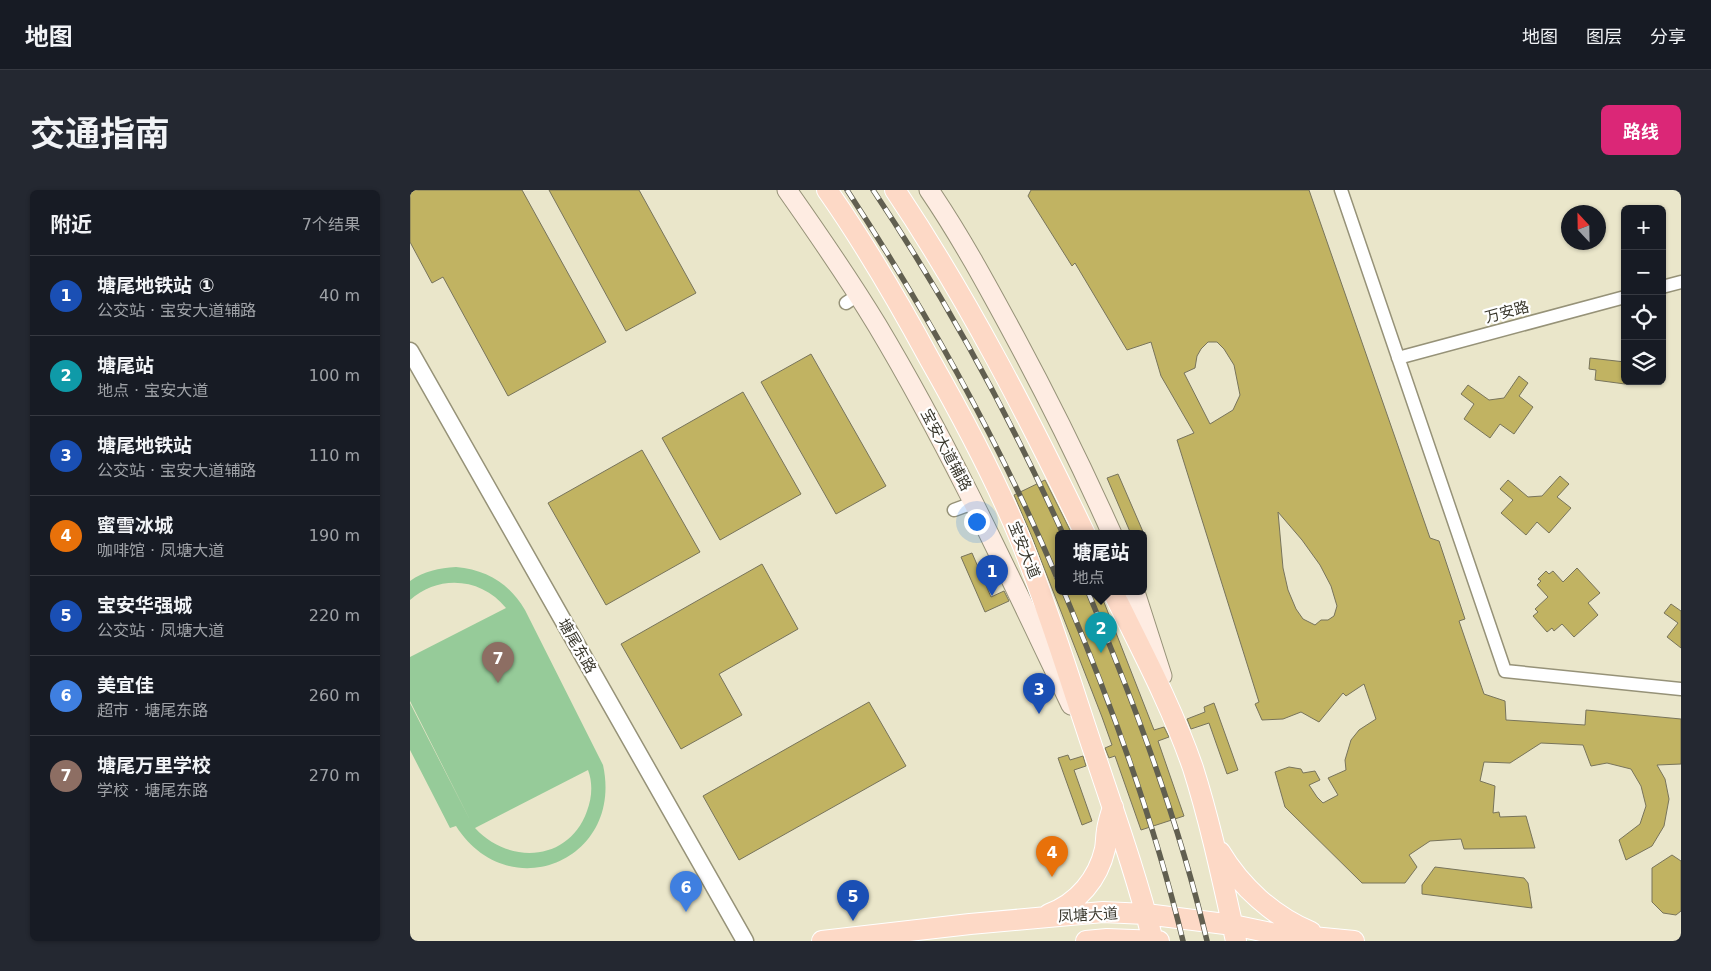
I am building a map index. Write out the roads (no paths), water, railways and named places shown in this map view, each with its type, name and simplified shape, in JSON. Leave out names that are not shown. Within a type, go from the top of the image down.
[{"type":"main road","name":"宝安大道辅路","points":[[787,190],[852,299],[877,325],[922,405],[973,503],[1093,751]]},
{"type":"main road","name":"宝安大道","points":[[827,190],[883,276],[956,406],[989,470],[1020,540],[1044,602],[1113,807],[1153,941]]},
{"type":"main road","points":[[895,190],[933,247],[995,356],[1083,530]]},
{"type":"main road","points":[[929,190],[984,279],[1081,465],[1110,530]]},
{"type":"main road","points":[[1113,595],[1165,699],[1180,734]]},
{"type":"main road","points":[[1136,595],[1192,767],[1212,836],[1235,933]]},
{"type":"main road","points":[[1039,918],[1068,904],[1091,882],[1100,866],[1113,807]]},
{"type":"main road","points":[[1212,836],[1233,872],[1264,903],[1292,923],[1327,938]]},
{"type":"main road","name":"凤塘大道","points":[[822,941],[971,932],[1039,918],[1103,912],[1146,914],[1235,933],[1272,933],[1354,941]]},
{"type":"main road","name":"凤塘大道","points":[[1086,941],[1107,939],[1158,941]]},
{"type":"street","points":[[1341,190],[1505,671],[1681,688]]},
{"type":"street","points":[[1666,286],[1681,282]]},
{"type":"street","name":"万安路","points":[[1398,358],[1621,298]]},
{"type":"street","name":"塘尾东路","points":[[410,351],[745,941]]},
{"type":"street","points":[[954,510],[973,503]]},
{"type":"railway","points":[[847,190],[906,284],[961,380],[1012,479],[1055,573]]},
{"type":"railway","points":[[873,190],[926,273],[975,358],[1021,445],[1061,530]]},
{"type":"railway","points":[[1065,595],[1099,677],[1131,764],[1172,896],[1183,941]]},
{"type":"railway","points":[[1089,595],[1155,764],[1196,896],[1207,941]]},
{"type":"place","name":"塘尾地铁站 ①","points":[[992,596]]},
{"type":"place","name":"塘尾站","points":[[1101,653]]},
{"type":"place","name":"塘尾万里学校","points":[[498,683]]},
{"type":"place","name":"塘尾地铁站","points":[[1039,714]]},
{"type":"place","name":"蜜雪冰城","points":[[1052,877]]},
{"type":"place","name":"美宜佳","points":[[686,912]]},
{"type":"place","name":"宝安华强城","points":[[853,921]]}]
